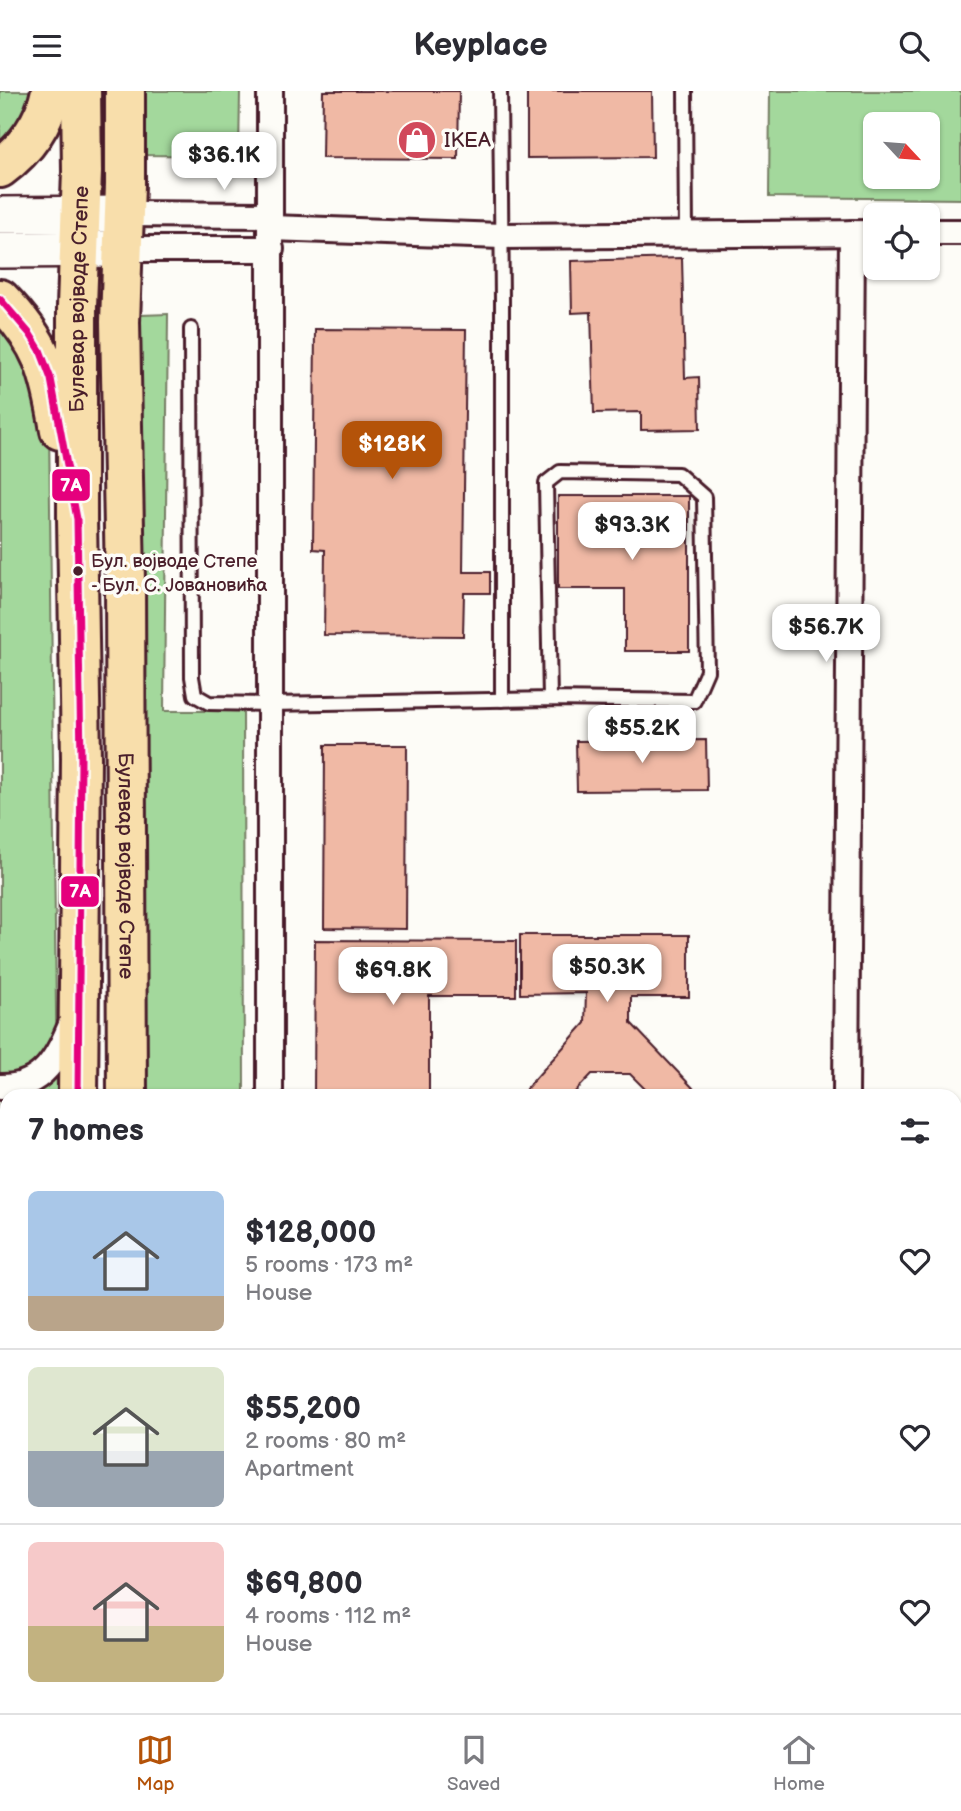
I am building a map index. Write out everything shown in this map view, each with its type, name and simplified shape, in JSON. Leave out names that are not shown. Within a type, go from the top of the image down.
[{"type":"main road","points":[[0,168],[12,159],[39,127],[51,91]]},
{"type":"main road","name":"Булевар војводе Степе","points":[[78,1089],[81,758],[77,306],[81,91]]},
{"type":"main road","name":"Булевар војводе Степе","points":[[125,91],[120,322],[125,594],[127,1089]]},
{"type":"main road","points":[[0,299],[15,314],[35,342],[51,379],[77,519]]},
{"type":"street","points":[[270,1089],[271,91]]},
{"type":"street","points":[[0,215],[80,232]]},
{"type":"street","points":[[123,231],[270,231]]},
{"type":"street","points":[[0,250],[80,232],[123,231],[502,236],[863,233]]},
{"type":"street","points":[[940,232],[961,232]]},
{"type":"street","points":[[846,1089],[863,280]]},
{"type":"street","points":[[20,1089],[51,1065],[79,1006]]},
{"type":"lane","points":[[500,91],[502,700]]},
{"type":"lane","points":[[685,91],[686,234]]},
{"type":"lane","points":[[191,329],[192,677],[195,695],[209,703],[270,704],[550,699],[694,701],[708,671],[704,497],[678,474],[560,473],[545,483],[550,699]]},
{"type":"green space","points":[[0,91],[41,91],[0,155]]},
{"type":"green space","points":[[141,91],[240,91],[239,156],[141,155]]},
{"type":"green space","points":[[770,91],[961,91],[961,199],[769,197]]},
{"type":"green space","points":[[168,314],[164,711],[243,711],[244,1089],[142,1089],[141,315]]},
{"type":"green space","points":[[0,316],[40,371],[49,425],[57,1089],[0,1089]]},
{"type":"building","points":[[323,91],[459,91],[458,159],[322,158]]},
{"type":"building","points":[[527,91],[652,91],[653,157],[527,158]]},
{"type":"building","points":[[682,258],[685,378],[699,377],[700,429],[641,430],[641,412],[594,413],[591,312],[572,313],[571,261]]},
{"type":"building","points":[[315,329],[466,330],[463,572],[490,572],[490,593],[464,593],[463,636],[324,635],[325,550],[313,549]]},
{"type":"building","points":[[558,496],[689,496],[689,651],[625,651],[625,589],[558,589]]},
{"type":"building","points":[[706,740],[707,790],[577,791],[576,741]]},
{"type":"building","points":[[325,745],[407,745],[406,929],[324,928]]},
{"type":"building","points":[[520,935],[689,935],[689,997],[631,997],[631,1023],[693,1088],[645,1089],[630,1074],[592,1074],[578,1089],[526,1089],[585,1023],[586,993],[520,994]]},
{"type":"building","points":[[315,940],[516,941],[516,996],[429,996],[429,1089],[314,1089]]},
{"type":"transit line","name":"7A","points":[[0,299],[30,334],[40,350],[51,379],[77,519],[81,758],[78,1089]]},
{"type":"place","name":"IKEA","points":[[417,140]]},
{"type":"place","name":"Бул. војводе Степе - Бул. С. Јовановића","points":[[78,571]]}]
